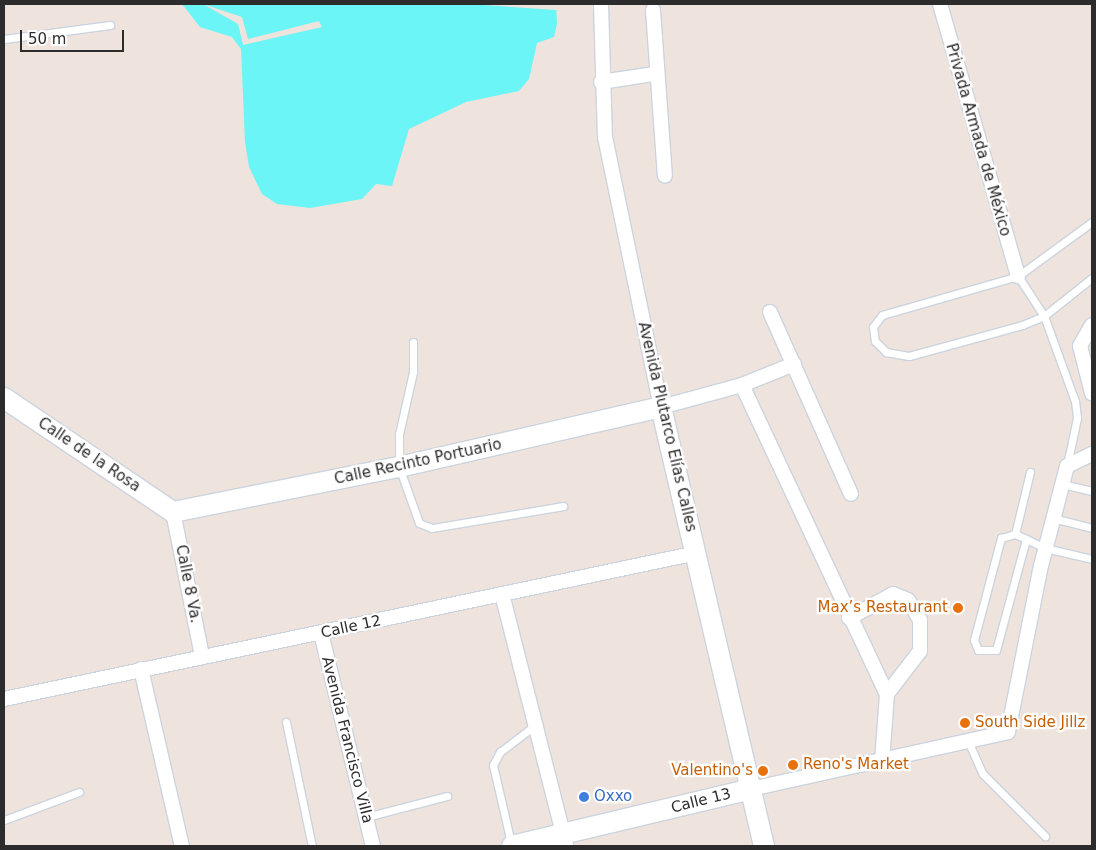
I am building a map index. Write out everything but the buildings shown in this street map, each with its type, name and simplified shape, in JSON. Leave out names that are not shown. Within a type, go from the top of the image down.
[{"type":"street","name":"Avenida Plutarco Elías Calles","points":[[601,4],[601,82],[612,181],[661,407],[697,553],[764,846]]},
{"type":"street","name":"Privada Armada de México","points":[[940,4],[1018,276]]},
{"type":"street","points":[[653,10],[654,74],[665,176]]},
{"type":"street","points":[[601,82],[654,74]]},
{"type":"street","points":[[770,312],[851,494]]},
{"type":"street","points":[[1092,325],[1080,346],[1092,393]]},
{"type":"street","points":[[661,407],[742,385],[794,364]]},
{"type":"street","points":[[742,385],[849,618],[887,694],[882,762]]},
{"type":"street","name":"Calle de la Rosa","points":[[4,398],[174,512]]},
{"type":"street","name":"Calle Recinto Portuario","points":[[174,512],[399,467],[661,407]]},
{"type":"street","points":[[1045,548],[1067,466],[1092,454]]},
{"type":"street","name":"Calle 8 Va.","points":[[174,512],[202,656]]},
{"type":"street","name":"Calle 13","points":[[512,846],[564,840],[751,789],[882,762],[1008,732],[1045,548]]},
{"type":"street","name":"Calle 12","points":[[4,699],[202,656],[321,634],[697,553]]},
{"type":"street","points":[[502,594],[564,840]]},
{"type":"street","points":[[849,618],[893,594],[908,600],[920,620],[920,651],[887,694]]},
{"type":"street","name":"Avenida Francisco Villa","points":[[321,634],[373,846]]},
{"type":"street","points":[[141,669],[182,846]]},
{"type":"lane","points":[[4,38],[110,25]]},
{"type":"lane","points":[[1092,222],[1018,276],[882,315],[873,327],[875,341],[886,352],[909,356],[1044,316],[1092,278]]},
{"type":"lane","points":[[1018,276],[1044,316],[1075,401],[1077,418],[1067,466]]},
{"type":"lane","points":[[413,342],[413,372],[399,434],[399,467],[412,513],[419,523],[432,528],[563,506]]},
{"type":"lane","points":[[1015,534],[1030,472]]},
{"type":"lane","points":[[1062,484],[1092,491]]},
{"type":"lane","points":[[1053,518],[1092,528]]},
{"type":"lane","points":[[1026,539],[996,650],[978,650],[974,640],[997,544],[1004,536],[1015,534],[1026,539],[1045,548],[1092,559]]},
{"type":"lane","points":[[286,722],[312,846]]},
{"type":"lane","points":[[512,846],[493,764],[500,752],[535,725]]},
{"type":"lane","points":[[968,741],[983,774],[1045,836]]},
{"type":"lane","points":[[4,820],[79,792]]},
{"type":"lane","points":[[366,817],[447,796]]},
{"type":"water","points":[[182,4],[556,4],[557,24],[554,37],[537,43],[529,79],[519,91],[466,102],[409,129],[392,186],[376,184],[362,199],[310,208],[277,204],[262,194],[249,167],[245,142],[241,49],[232,37],[200,27]]},
{"type":"pier","points":[[203,4],[242,17],[248,39],[319,21],[322,27],[243,45],[238,24]]},
{"type":"pier","points":[[469,4],[559,4],[559,10],[556,10]]},
{"type":"place","name":"Max’s Restaurant","points":[[958,608]]},
{"type":"place","name":"South Side Jillz","points":[[965,723]]},
{"type":"place","name":"Reno's Market","points":[[793,765]]},
{"type":"place","name":"Valentino's","points":[[763,771]]},
{"type":"place","name":"Oxxo","points":[[584,797]]}]
